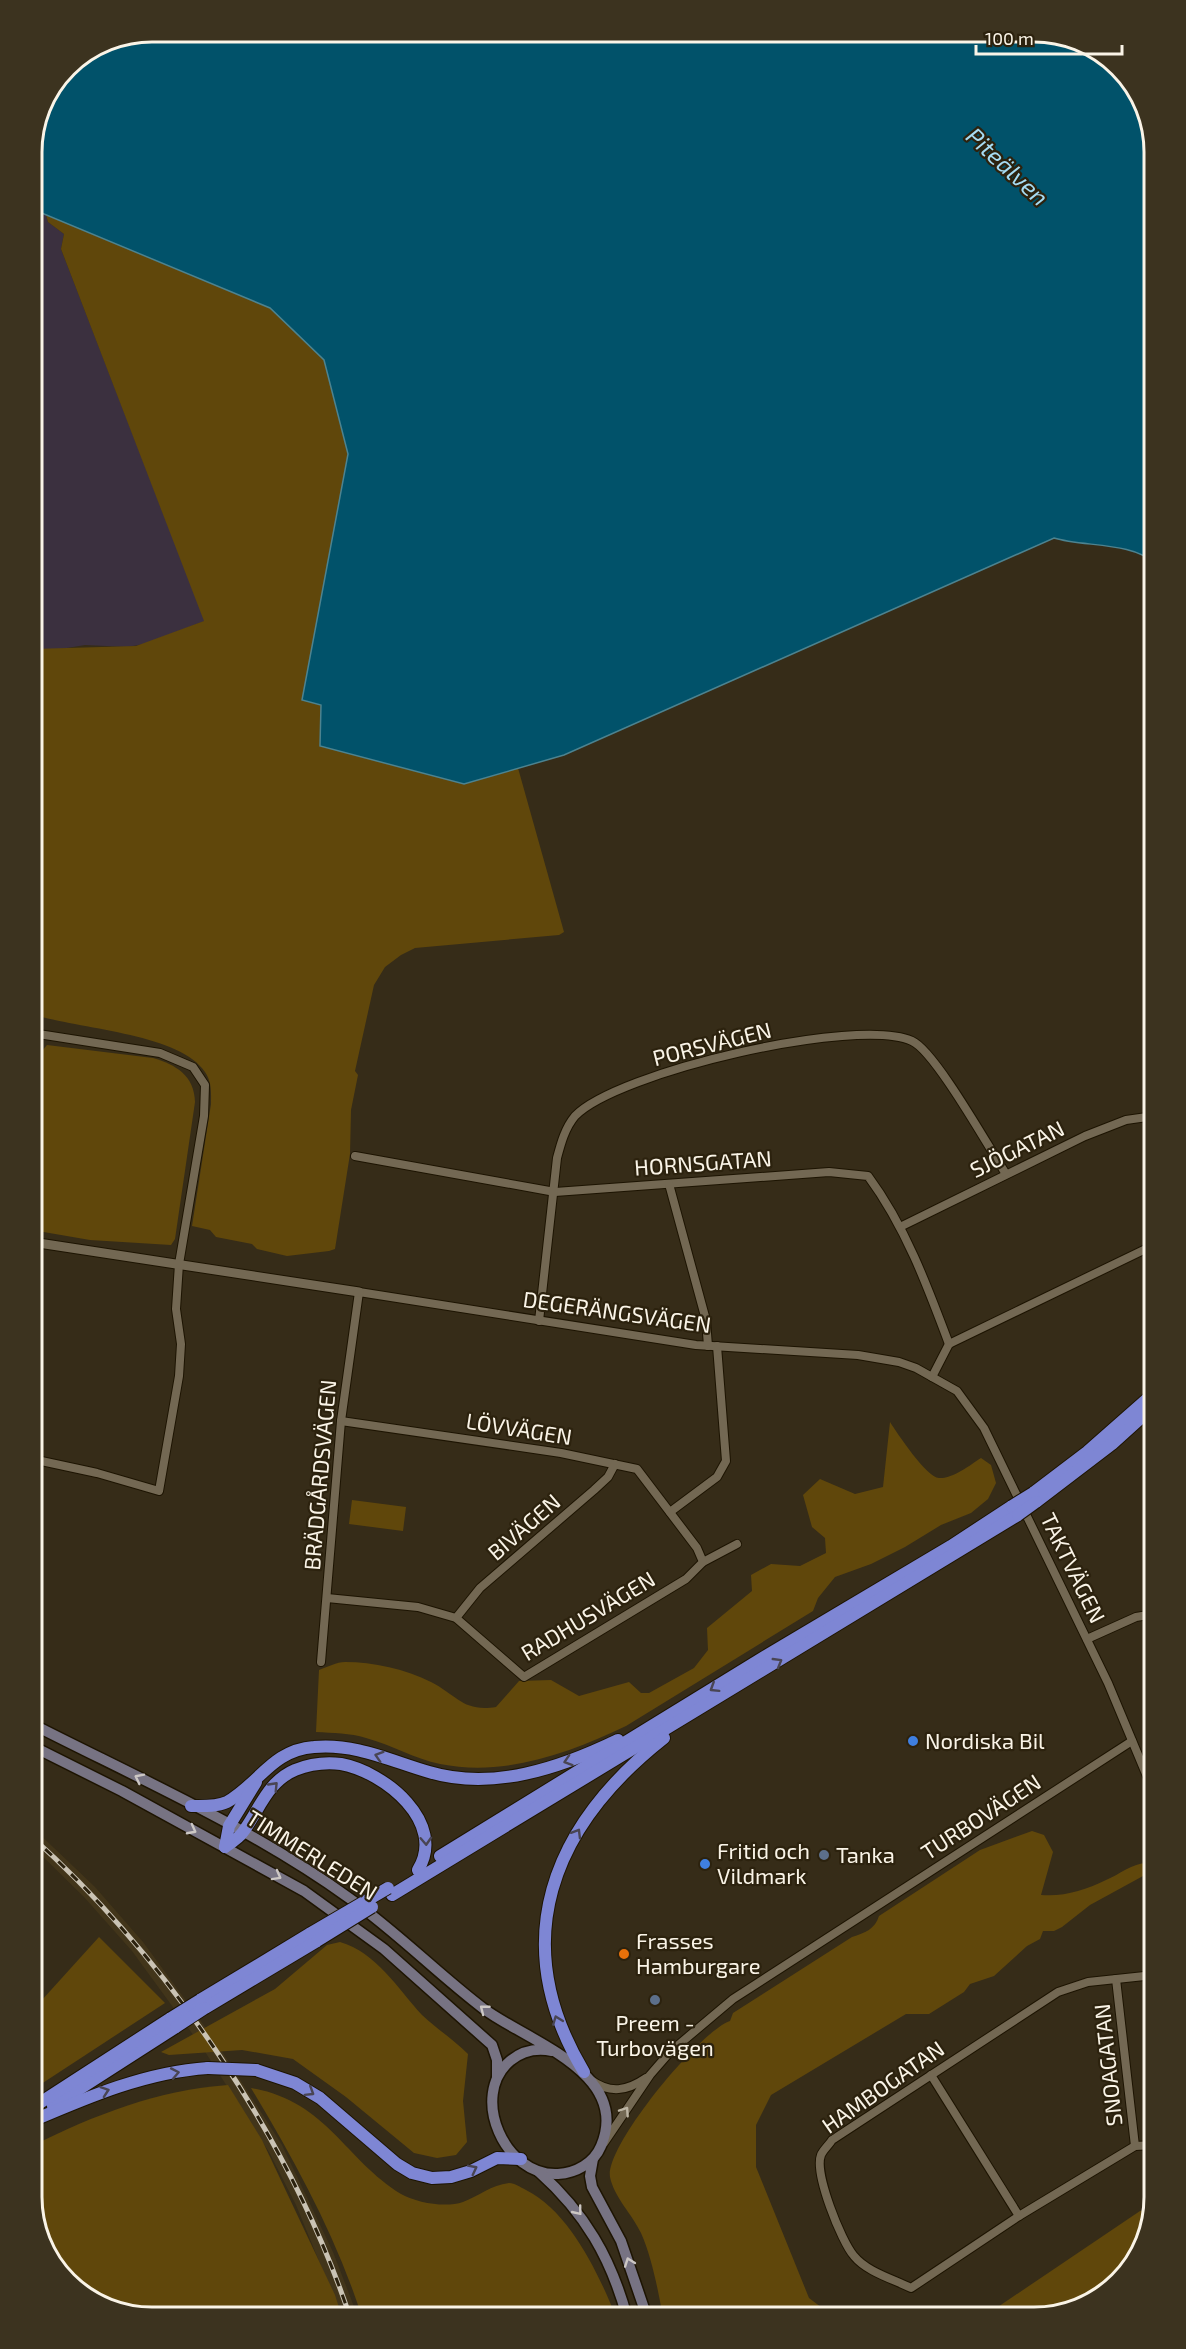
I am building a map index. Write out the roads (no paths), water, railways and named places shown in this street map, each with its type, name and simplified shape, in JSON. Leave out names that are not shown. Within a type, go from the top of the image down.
[{"type":"highway","points":[[1035,1497],[1144,1403]]},
{"type":"highway","points":[[42,2102],[314,1937],[728,1692],[1035,1497],[1112,1444],[1144,1416]]},
{"type":"highway","points":[[390,1892],[418,1870],[696,1699],[1015,1510]]},
{"type":"highway","points":[[587,2076],[558,2023],[545,1976],[546,1915],[558,1870],[583,1823],[617,1780],[648,1751],[728,1692]]},
{"type":"highway","points":[[191,1806],[226,1802],[283,1756],[296,1750],[329,1746],[361,1750],[451,1778],[502,1779],[579,1757],[696,1699]]},
{"type":"highway","points":[[225,1847],[243,1833],[260,1802],[282,1778],[309,1765],[341,1765],[371,1776],[414,1811],[427,1837],[426,1853],[418,1870]]},
{"type":"highway","points":[[225,1847],[229,1826],[262,1774]]},
{"type":"highway","points":[[42,2114],[173,2022]]},
{"type":"highway","points":[[42,2117],[81,2100],[132,2083],[208,2068],[256,2070],[280,2077],[308,2090],[397,2164],[412,2173],[432,2178],[451,2177],[471,2171],[497,2158],[521,2159]]},
{"type":"main road","name":"TIMMERLEDEN","points":[[42,1729],[243,1833],[348,1897],[489,2013],[552,2051]]},
{"type":"main road","name":"TIMMERLEDEN","points":[[42,1751],[122,1791],[304,1891],[384,1949],[492,2044],[497,2060],[497,2077]]},
{"type":"main road","points":[[537,2170],[551,2174],[568,2173],[580,2168],[593,2158],[606,2132],[606,2114],[587,2076],[569,2059],[552,2051],[532,2050],[517,2056],[497,2077],[492,2092],[494,2118],[507,2144],[567,2198],[596,2238],[611,2268],[624,2307]]},
{"type":"main road","points":[[593,2158],[590,2176],[592,2187],[621,2241],[644,2307]]},
{"type":"street","points":[[42,1035],[160,1053],[193,1067],[205,1085],[204,1116],[179,1264],[176,1309],[180,1344],[179,1376],[159,1491],[42,1462]]},
{"type":"street","name":"PORSVÄGEN","points":[[539,1321],[557,1158],[563,1135],[576,1116],[605,1097],[681,1068],[741,1051],[850,1036],[892,1036],[912,1041],[935,1061],[1006,1174]]},
{"type":"street","name":"SJÖGATAN","points":[[900,1227],[1085,1136],[1126,1120],[1144,1118]]},
{"type":"street","name":"HORNSGATAN","points":[[355,1156],[555,1192],[849,1172],[868,1176],[888,1204],[900,1227],[949,1344]]},
{"type":"street","points":[[669,1184],[712,1346],[726,1461],[717,1477],[670,1512],[697,1548],[703,1562]]},
{"type":"street","name":"DEGERÄNGSVÄGEN","points":[[42,1243],[712,1346],[872,1357],[899,1362],[932,1377]]},
{"type":"street","points":[[932,1377],[949,1344],[1144,1250]]},
{"type":"street","name":"BRÄDGÅRDSVÄGEN","points":[[321,1662],[341,1421],[358,1292]]},
{"type":"street","name":"TAKTVÄGEN","points":[[932,1377],[957,1391],[984,1428],[1087,1640],[1144,1768]]},
{"type":"street","name":"LÖVVÄGEN","points":[[341,1421],[561,1453],[638,1469],[670,1512]]},
{"type":"street","name":"BIVÄGEN","points":[[456,1618],[480,1588],[594,1490],[608,1477],[615,1464]]},
{"type":"street","name":"RADHUSVÄGEN","points":[[327,1598],[418,1607],[456,1618],[524,1677],[686,1579],[703,1562],[737,1544]]},
{"type":"street","points":[[1087,1640],[1136,1617],[1144,1616]]},
{"type":"street","name":"TURBOVÄGEN","points":[[601,2146],[650,2075],[678,2045],[733,1999],[1132,1741]]},
{"type":"street","name":"HAMBOGATAN","points":[[1144,1976],[1088,1982],[1058,1992],[832,2140],[821,2155],[819,2168],[840,2232],[854,2256],[869,2268],[911,2288],[1019,2216],[1135,2146],[1144,2146]]},
{"type":"street","name":"SNOAGATAN","points":[[1116,1979],[1135,2146]]},
{"type":"street","name":"TURBOVÄGEN","points":[[587,2076],[608,2089],[622,2090],[650,2075]]},
{"type":"street","points":[[931,2075],[1019,2216]]},
{"type":"water","name":"Piteälven","points":[[152,42],[1041,42],[1055,44],[1083,53],[1112,74],[1136,110],[1142,131],[1144,145],[1144,556],[1121,548],[1054,538],[564,755],[464,784],[320,746],[321,705],[302,700],[348,454],[324,360],[270,308],[42,213],[42,145],[46,124],[57,97],[80,69],[110,50],[131,44]]},
{"type":"railway","points":[[42,1847],[83,1886],[131,1939],[178,1997],[221,2058],[260,2121],[295,2185],[325,2251],[346,2307]]},
{"type":"place","name":"Nordiska Bil","points":[[913,1741]]},
{"type":"place","name":"Tanka","points":[[824,1855]]},
{"type":"place","name":"Fritid och Vildmark","points":[[705,1864]]},
{"type":"place","name":"Frasses Hamburgare","points":[[624,1954]]},
{"type":"place","name":"Preem - Turbovägen","points":[[655,2000]]}]
